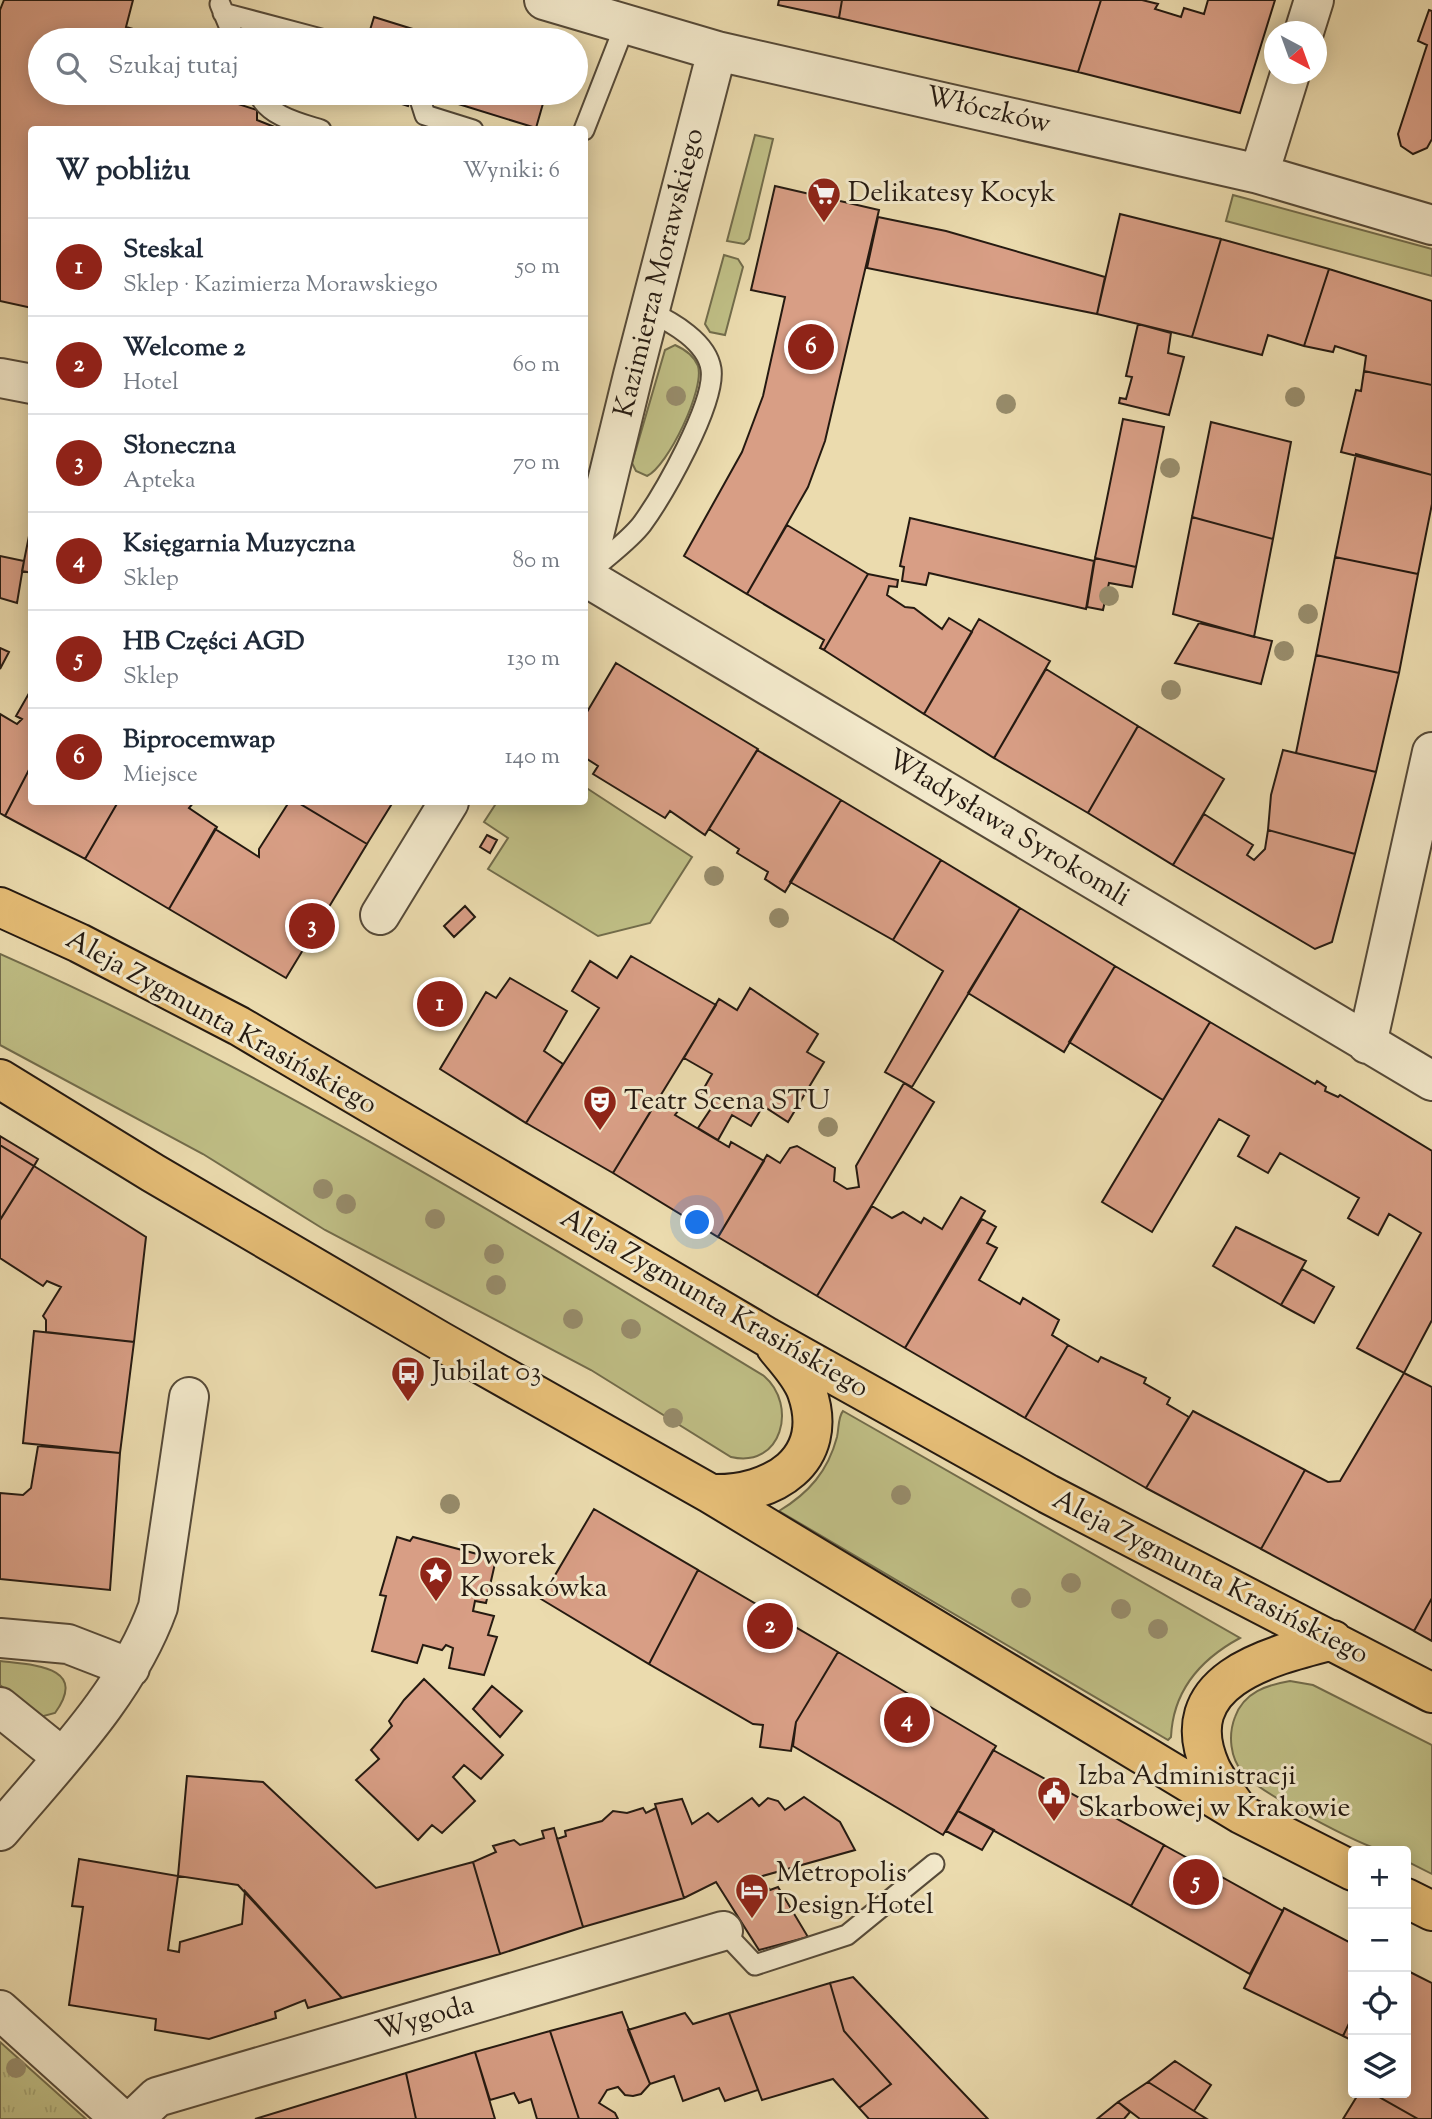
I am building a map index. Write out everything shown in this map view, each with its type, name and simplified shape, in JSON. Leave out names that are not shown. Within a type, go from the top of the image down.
[{"type":"main road","name":"Aleja Zygmunta Krasińskiego","points":[[0,907],[79,943],[239,1026],[767,1337],[1048,1494],[1432,1693]]},
{"type":"main road","points":[[0,1079],[153,1173],[392,1313],[712,1494],[1241,1814],[1348,1868]]},
{"type":"main road","points":[[712,1494],[738,1495],[759,1490],[794,1467],[805,1452],[811,1433],[807,1391],[800,1377],[767,1337]]},
{"type":"main road","points":[[1241,1814],[1212,1770],[1203,1745],[1203,1720],[1210,1700],[1223,1684],[1247,1667],[1276,1655],[1334,1640]]},
{"type":"main road","points":[[1411,1900],[1432,1911]]},
{"type":"street","name":"Włóczków","points":[[544,0],[718,51],[1259,174],[1432,225]]},
{"type":"street","points":[[1307,21],[1314,0]]},
{"type":"street","name":"Kazimierza Morawskiego","points":[[588,564],[718,51]]},
{"type":"street","points":[[1259,174],[1287,84]]},
{"type":"street","points":[[0,378],[28,383]]},
{"type":"street","name":"Władysława Syrokomli","points":[[588,578],[1432,1081]]},
{"type":"street","points":[[1367,1044],[1432,752]]},
{"type":"street","points":[[380,915],[447,805]]},
{"type":"street","points":[[0,1831],[111,1696],[147,1637],[158,1607],[188,1397]]},
{"type":"street","points":[[0,1638],[68,1643],[130,1668]]},
{"type":"street","points":[[0,1707],[62,1757]]},
{"type":"street","name":"Wygoda","points":[[134,2119],[157,2097],[723,1931]]},
{"type":"street","points":[[0,2010],[121,2119]]},
{"type":"lane","points":[[221,6],[230,28]]},
{"type":"lane","points":[[221,6],[288,28]]},
{"type":"lane","points":[[586,126],[625,25]]},
{"type":"lane","points":[[267,105],[288,119],[309,126]]},
{"type":"lane","points":[[422,105],[425,115],[460,126]]},
{"type":"lane","points":[[588,573],[641,525],[687,447],[710,393],[711,367],[698,345],[667,320],[650,312]]},
{"type":"lane","points":[[723,1931],[755,1965],[847,1935],[934,1864]]},
{"type":"green space","points":[[755,135],[773,139],[749,239],[744,244],[727,241]]},
{"type":"green space","points":[[1233,195],[1432,249],[1432,276],[1226,221]]},
{"type":"green space","points":[[724,255],[738,259],[743,267],[725,335],[710,332],[705,324]]},
{"type":"green space","points":[[675,345],[696,362],[699,377],[683,426],[665,458],[647,476],[636,471],[632,463],[665,350]]},
{"type":"green space","points":[[588,789],[692,857],[650,923],[598,936],[488,869],[508,838],[484,822],[495,805],[588,805]]},
{"type":"green space","points":[[0,954],[197,1048],[389,1153],[764,1376],[774,1388],[782,1418],[773,1444],[762,1453],[748,1458],[731,1457],[591,1370],[325,1230],[203,1154],[0,1045]]},
{"type":"green space","points":[[843,1411],[1240,1638],[1213,1656],[1192,1678],[1177,1705],[1171,1737],[1168,1740],[779,1511],[808,1489],[823,1471],[837,1437]]},
{"type":"green space","points":[[0,1661],[41,1667],[61,1677],[65,1686],[64,1697],[55,1713],[40,1717],[0,1685]]},
{"type":"green space","points":[[1290,1681],[1313,1685],[1432,1745],[1432,1874],[1411,1864],[1411,1846],[1369,1846],[1310,1817],[1252,1782],[1243,1773],[1235,1760],[1231,1739],[1235,1717],[1244,1701],[1257,1691]]},
{"type":"green space","points":[[0,2042],[86,2119],[0,2119]]},
{"type":"building","points":[[4,0],[133,0],[126,27],[130,28],[28,28],[28,105],[241,105],[257,110],[257,120],[272,126],[28,126],[28,307],[0,301],[0,10]]},
{"type":"building","points":[[779,0],[842,0],[839,18],[778,5]]},
{"type":"building","points":[[842,0],[1101,0],[1078,72],[839,18]]},
{"type":"building","points":[[1101,0],[1142,0],[1158,4],[1155,9],[1181,17],[1184,8],[1204,14],[1208,0],[1275,0],[1268,21],[1264,21],[1264,36],[1240,113],[1078,72]]},
{"type":"building","points":[[1429,10],[1432,11],[1432,139],[1427,148],[1413,154],[1401,146],[1398,134],[1427,45],[1418,41]]},
{"type":"building","points":[[374,17],[409,28],[371,28]]},
{"type":"building","points":[[462,105],[543,105],[537,126]]},
{"type":"building","points":[[775,186],[879,210],[825,441],[808,487],[747,594],[684,556],[742,452],[763,396],[785,297],[751,290]]},
{"type":"building","points":[[1120,214],[1221,239],[1192,337],[1097,314]]},
{"type":"building","points":[[878,217],[946,231],[1105,277],[1097,314],[867,268]]},
{"type":"building","points":[[1221,239],[1329,269],[1304,346],[1268,335],[1262,355],[1192,337]]},
{"type":"building","points":[[1329,269],[1432,301],[1432,385],[1364,371],[1366,356],[1335,346],[1333,352],[1304,346]]},
{"type":"building","points":[[1138,324],[1171,333],[1168,353],[1184,357],[1169,415],[1119,403],[1120,398],[1126,399],[1132,377],[1126,376]]},
{"type":"building","points":[[1364,371],[1432,385],[1432,475],[1341,452],[1356,390],[1361,391]]},
{"type":"building","points":[[1123,419],[1164,427],[1136,567],[1095,558]]},
{"type":"building","points":[[1211,422],[1291,442],[1273,539],[1192,517]]},
{"type":"building","points":[[1356,454],[1432,475],[1432,504],[1418,574],[1335,557]]},
{"type":"building","points":[[1192,517],[1273,539],[1254,637],[1173,614]]},
{"type":"building","points":[[910,518],[1094,561],[1086,609],[929,573],[926,585],[902,581],[904,567],[900,566]]},
{"type":"building","points":[[787,525],[868,574],[824,650],[820,648],[824,640],[747,594]]},
{"type":"building","points":[[28,541],[28,572],[22,571]]},
{"type":"building","points":[[0,556],[24,561],[17,603],[0,598]]},
{"type":"building","points":[[1335,557],[1418,574],[1399,673],[1316,655]]},
{"type":"building","points":[[1095,558],[1136,567],[1132,587],[1109,583],[1103,610],[1087,607]]},
{"type":"building","points":[[868,574],[898,580],[897,587],[889,586],[887,595],[905,607],[914,608],[942,629],[949,618],[972,632],[924,714],[824,650]]},
{"type":"building","points":[[979,619],[1050,661],[994,758],[924,714]]},
{"type":"building","points":[[1199,623],[1272,641],[1261,684],[1175,663]]},
{"type":"building","points":[[0,648],[9,652],[0,669]]},
{"type":"building","points":[[1316,655],[1399,673],[1376,772],[1296,753]]},
{"type":"building","points":[[616,663],[758,749],[705,835],[670,811],[665,818],[593,774],[598,766],[588,760],[588,710]]},
{"type":"building","points":[[1046,669],[1138,726],[1088,813],[994,758]]},
{"type":"building","points":[[28,695],[28,772],[5,816],[0,813],[0,714],[17,724],[22,719],[16,716]]},
{"type":"building","points":[[1138,726],[1224,779],[1173,865],[1088,813]]},
{"type":"building","points":[[757,750],[841,800],[785,892],[765,879],[768,872],[737,853],[739,849],[709,829]]},
{"type":"building","points":[[1283,750],[1376,772],[1355,854],[1268,830],[1271,795]]},
{"type":"building","points":[[28,772],[28,805],[116,805],[85,859],[5,816]]},
{"type":"building","points":[[841,800],[941,860],[893,940],[790,882]]},
{"type":"building","points":[[116,805],[192,805],[189,808],[217,827],[169,909],[85,859]]},
{"type":"building","points":[[287,805],[302,805],[367,844],[286,978],[169,909],[215,829],[259,857],[259,849]]},
{"type":"building","points":[[302,805],[391,805],[367,844]]},
{"type":"building","points":[[1204,814],[1253,845],[1247,855],[1254,860],[1265,849],[1268,830],[1355,854],[1332,942],[1315,949],[1173,865]]},
{"type":"building","points":[[487,835],[497,840],[490,853],[480,847]]},
{"type":"building","points":[[941,860],[1020,908],[912,1087],[885,1072],[943,971],[893,940]]},
{"type":"building","points":[[465,906],[475,917],[454,937],[444,926]]},
{"type":"building","points":[[1020,908],[1115,966],[1064,1052],[968,993]]},
{"type":"building","points":[[631,956],[716,1005],[613,1173],[526,1123],[599,1008],[572,991],[590,961],[617,978]]},
{"type":"building","points":[[1115,966],[1210,1022],[1163,1100],[1069,1042]]},
{"type":"building","points":[[510,978],[567,1011],[544,1051],[563,1064],[526,1123],[440,1069],[486,992],[496,998]]},
{"type":"building","points":[[750,988],[818,1034],[807,1052],[824,1062],[788,1122],[763,1106],[751,1126],[732,1115],[718,1140],[698,1128],[714,1104],[700,1095],[712,1074],[684,1058],[719,999],[737,1010]]},
{"type":"building","points":[[435,990],[448,991],[446,1020],[433,1019]]},
{"type":"building","points":[[1210,1022],[1315,1084],[1317,1081],[1326,1087],[1325,1091],[1338,1097],[1340,1095],[1432,1151],[1432,1320],[1404,1373],[1357,1348],[1421,1233],[1389,1214],[1378,1235],[1348,1218],[1359,1198],[1280,1153],[1268,1173],[1238,1156],[1249,1136],[1219,1119],[1152,1232],[1102,1202]]},
{"type":"building","points":[[904,1083],[934,1102],[817,1296],[718,1237],[767,1155],[780,1163],[790,1148],[797,1146],[835,1168],[834,1181],[847,1189],[859,1187],[856,1166]]},
{"type":"building","points":[[658,1099],[678,1111],[675,1115],[729,1147],[731,1142],[764,1161],[718,1237],[613,1173]]},
{"type":"building","points":[[0,1136],[38,1159],[34,1166],[0,1145]]},
{"type":"building","points":[[0,1145],[34,1166],[0,1220]]},
{"type":"building","points":[[34,1166],[146,1237],[134,1342],[46,1332],[46,1320],[43,1316],[61,1287],[47,1281],[43,1286],[0,1258],[0,1220]]},
{"type":"building","points":[[961,1197],[985,1211],[905,1348],[817,1296],[872,1206],[892,1218],[903,1212],[921,1223],[924,1218],[942,1229]]},
{"type":"building","points":[[982,1219],[996,1227],[987,1243],[997,1248],[979,1280],[1020,1304],[1023,1298],[1059,1320],[1052,1335],[1068,1345],[1025,1418],[905,1348]]},
{"type":"building","points":[[1236,1227],[1306,1261],[1281,1305],[1213,1266]]},
{"type":"building","points":[[1302,1269],[1334,1287],[1314,1323],[1281,1305]]},
{"type":"building","points":[[34,1331],[134,1342],[120,1453],[23,1443]]},
{"type":"building","points":[[1068,1345],[1098,1362],[1101,1357],[1146,1378],[1144,1383],[1170,1398],[1167,1404],[1189,1417],[1146,1488],[1025,1418]]},
{"type":"building","points":[[1404,1373],[1432,1387],[1432,1598],[1414,1631],[1261,1549],[1305,1470],[1328,1482],[1340,1481]]},
{"type":"building","points":[[1193,1411],[1305,1470],[1261,1549],[1146,1488]]},
{"type":"building","points":[[38,1446],[120,1453],[110,1590],[0,1579],[0,1493],[23,1495],[31,1488]]},
{"type":"building","points":[[594,1509],[698,1570],[649,1664],[541,1599]]},
{"type":"building","points":[[397,1537],[410,1541],[413,1537],[496,1559],[486,1603],[475,1601],[473,1611],[494,1616],[488,1635],[497,1637],[484,1675],[449,1668],[453,1648],[446,1645],[442,1650],[423,1645],[417,1663],[372,1651],[386,1596],[380,1595]]},
{"type":"building","points":[[698,1570],[838,1652],[796,1722],[791,1751],[760,1747],[763,1725],[753,1724],[649,1664]]},
{"type":"building","points":[[1432,1598],[1432,1641],[1414,1631]]},
{"type":"building","points":[[838,1652],[996,1746],[943,1835],[793,1746],[796,1722]]},
{"type":"building","points":[[424,1679],[503,1755],[481,1779],[464,1765],[453,1777],[475,1801],[442,1833],[432,1825],[418,1840],[356,1780],[379,1759],[371,1750],[392,1726],[389,1721],[404,1700]]},
{"type":"building","points":[[492,1686],[522,1711],[500,1737],[473,1709]]},
{"type":"building","points":[[993,1750],[1164,1845],[1131,1906],[958,1811]]},
{"type":"building","points":[[187,1776],[263,1782],[376,1888],[473,1862],[500,1954],[342,1998],[238,1885],[178,1876]]},
{"type":"building","points":[[804,1797],[840,1822],[855,1850],[759,1877],[770,1890],[778,1887],[808,1937],[759,1950],[716,1882],[684,1898],[655,1804],[682,1799],[692,1824],[708,1813],[718,1822],[752,1798],[759,1806],[768,1798],[778,1801],[785,1810]]},
{"type":"building","points":[[643,1808],[646,1813],[656,1808],[684,1898],[583,1927],[557,1839],[566,1836],[565,1831],[602,1821],[613,1811],[627,1813]]},
{"type":"building","points":[[958,1811],[994,1830],[982,1850],[946,1831]]},
{"type":"building","points":[[554,1828],[583,1927],[500,1954],[473,1862],[496,1852],[493,1846],[514,1840],[520,1845],[544,1838],[542,1831]]},
{"type":"building","points":[[1164,1845],[1283,1911],[1250,1974],[1131,1906]]},
{"type":"building","points":[[79,1859],[178,1876],[168,1950],[179,1952],[180,1942],[242,1924],[245,1891],[342,1998],[308,2008],[305,2000],[275,2012],[276,2018],[209,2039],[155,2030],[156,2019],[69,2005],[83,1907],[72,1906]]},
{"type":"building","points":[[1284,1908],[1348,1941],[1348,2026],[1343,2036],[1244,1988]]},
{"type":"building","points":[[1411,1972],[1432,1983],[1432,2119],[1418,2119],[1381,2098],[1411,2098]]},
{"type":"building","points":[[853,1977],[988,2119],[869,2119],[859,2108],[891,2084],[844,2031],[830,1983]]},
{"type":"building","points":[[830,1983],[844,2031],[891,2084],[859,2108],[833,2079],[762,2100],[729,2013]]},
{"type":"building","points":[[622,2012],[650,2084],[641,2094],[633,2096],[625,2095],[618,2087],[607,2090],[599,2103],[615,2113],[618,2119],[579,2119],[550,2031]]},
{"type":"building","points":[[685,2013],[693,2024],[729,2013],[758,2090],[725,2101],[719,2088],[683,2101],[674,2076],[650,2084],[628,2030]]},
{"type":"building","points":[[1348,2026],[1348,2038],[1343,2036]]},
{"type":"building","points":[[550,2031],[579,2119],[537,2119],[531,2099],[519,2103],[514,2093],[490,2100],[475,2052]]},
{"type":"building","points":[[475,2052],[495,2119],[416,2119],[406,2073]]},
{"type":"building","points":[[1175,2061],[1211,2085],[1194,2111],[1148,2082]]},
{"type":"building","points":[[406,2073],[416,2119],[255,2119]]},
{"type":"building","points":[[1148,2082],[1207,2119],[1140,2119],[1118,2102]]},
{"type":"building","points":[[1356,2098],[1381,2098],[1418,2119],[1343,2119]]},
{"type":"building","points":[[1118,2102],[1130,2112],[1124,2119],[1097,2119]]},
{"type":"place","name":"Delikatesy Kocyk","points":[[824,224]]},
{"type":"place","name":"Biprocemwap","points":[[811,347]]},
{"type":"place","name":"Słoneczna","points":[[312,926]]},
{"type":"place","name":"Steskal","points":[[440,1004]]},
{"type":"place","name":"Teatr Scena STU","points":[[600,1132]]},
{"type":"place","name":"Jubilat 03","points":[[408,1403]]},
{"type":"place","name":"Dworek Kossakówka","points":[[436,1603]]},
{"type":"place","name":"Welcome 2","points":[[770,1626]]},
{"type":"place","name":"Księgarnia Muzyczna","points":[[907,1720]]},
{"type":"place","name":"Izba Administracji Skarbowej w Krakowie","points":[[1054,1823]]},
{"type":"place","name":"HB Części AGD","points":[[1196,1882]]},
{"type":"place","name":"Metropolis Design Hotel","points":[[752,1920]]}]
